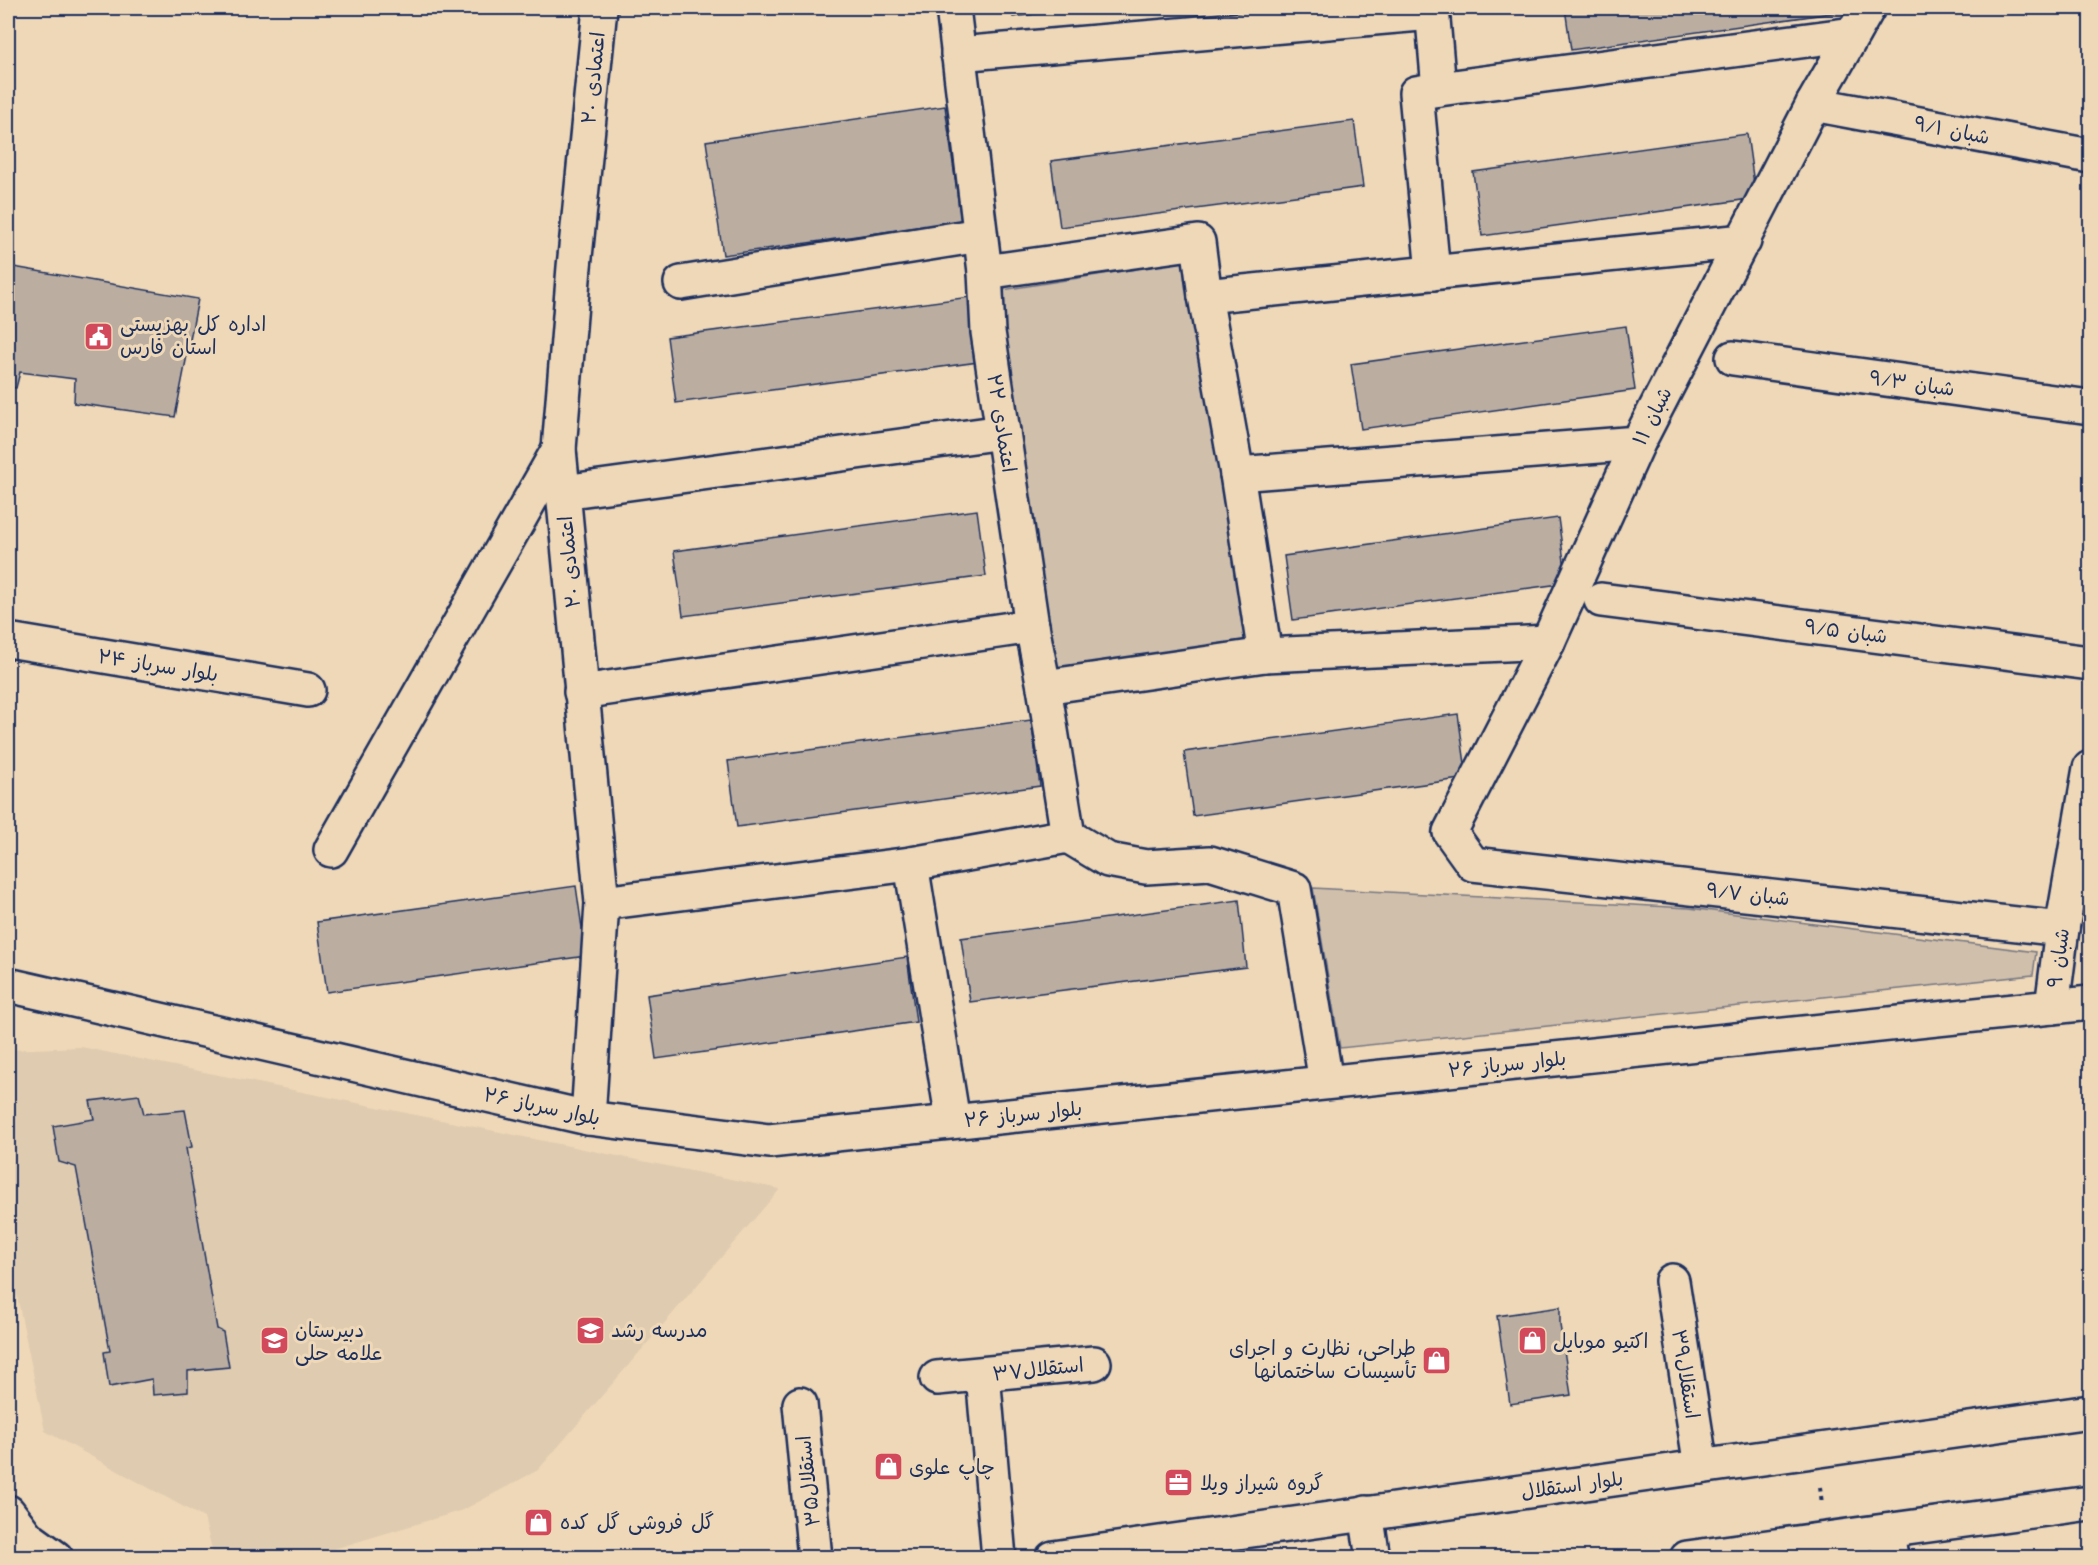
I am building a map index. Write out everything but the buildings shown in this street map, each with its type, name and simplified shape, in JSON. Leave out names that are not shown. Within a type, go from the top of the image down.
[{"type":"street","name":"۲۰ اعتمادی","points":[[588,1118],[602,903],[559,448],[574,267],[600,8]]},
{"type":"street","name":"۲۲ اعتمادی","points":[[953,8],[985,272],[988,332],[1032,626],[1068,836]]},
{"type":"street","points":[[958,54],[1354,14],[1432,10],[1439,89]]},
{"type":"street","points":[[1433,273],[1416,93],[1861,21]]},
{"type":"street","name":"۱۱ شبان","points":[[1450,832],[1548,642],[1638,443],[1813,104],[1861,21]]},
{"type":"street","name":"۹/۱ شبان","points":[[1813,104],[2091,156]]},
{"type":"street","points":[[681,283],[980,235]]},
{"type":"street","points":[[1205,296],[1744,241]]},
{"type":"street","points":[[985,272],[1198,242],[1265,655]]},
{"type":"street","name":"۹/۳ شبان","points":[[1733,358],[2091,407]]},
{"type":"street","points":[[563,492],[1003,432]]},
{"type":"street","points":[[1237,474],[1638,443]]},
{"type":"street","points":[[331,850],[559,448]]},
{"type":"street","name":"۹/۵ شبان","points":[[1601,600],[2091,663]]},
{"type":"street","points":[[581,692],[1032,626]]},
{"type":"street","name":"۲۴ بلوار سرباز","points":[[8,640],[308,690]]},
{"type":"street","points":[[1044,687],[1265,655],[1548,642]]},
{"type":"street","name":"۹ شبان","points":[[2052,1007],[2062,929],[2090,770]]},
{"type":"street","name":"۹/۷ شبان","points":[[1450,832],[1473,864],[2062,929]]},
{"type":"street","points":[[602,903],[911,864],[1068,836],[1108,860],[1146,867],[1210,863],[1294,889],[1326,1082]]},
{"type":"street","points":[[911,864],[952,1121]]},
{"type":"street","name":"۲۶ بلوار سرباز","points":[[8,985],[588,1118],[769,1141],[2091,1003]]},
{"type":"street","name":"استقلال۳۹","points":[[1672,1281],[1701,1467]]},
{"type":"street","name":"استقلال۳۷","points":[[937,1378],[1094,1363]]},
{"type":"street","name":"استقلال۳۷","points":[[983,1374],[999,1557]]},
{"type":"street","name":"استقلال۳۵","points":[[800,1404],[815,1557]]},
{"type":"street","name":"بلوار استقلال","points":[[1053,1557],[2091,1412]]},
{"type":"street","points":[[1687,1557],[1825,1539],[1889,1544],[2091,1503]]},
{"type":"street","points":[[8,1512],[27,1537],[56,1557]]},
{"type":"street","points":[[1366,1513],[1373,1557]]},
{"type":"path","points":[[1816,1451],[1825,1539]]},
{"type":"shaded area","points":[[1192,260],[1252,645],[1055,676],[996,291]]},
{"type":"shaded area","points":[[1313,888],[1689,908],[2036,952],[2033,975],[1340,1048]]},
{"type":"shaded area","name":"دبیرستان علامه حلی","points":[[81,1047],[780,1189],[538,1470],[463,1510],[307,1557],[214,1557],[204,1518],[45,1431],[8,1252],[8,1050]]},
{"type":"place","name":"اداره کل بهزیستی استان فارس","points":[[99,336]]},
{"type":"place","name":"مدرسه رشد","points":[[590,1330]]},
{"type":"place","name":"دبیرستان علامه حلی","points":[[274,1341]]},
{"type":"place","name":"اکتیو موبایل","points":[[1532,1341]]},
{"type":"place","name":"طراحی، نظارت و اجرای تأسیسات ساختمانها","points":[[1437,1360]]},
{"type":"place","name":"چاپ علوی","points":[[888,1467]]},
{"type":"place","name":"گروه شیراز ویلا","points":[[1179,1483]]},
{"type":"place","name":"گل فروشی گل کده","points":[[539,1522]]}]
